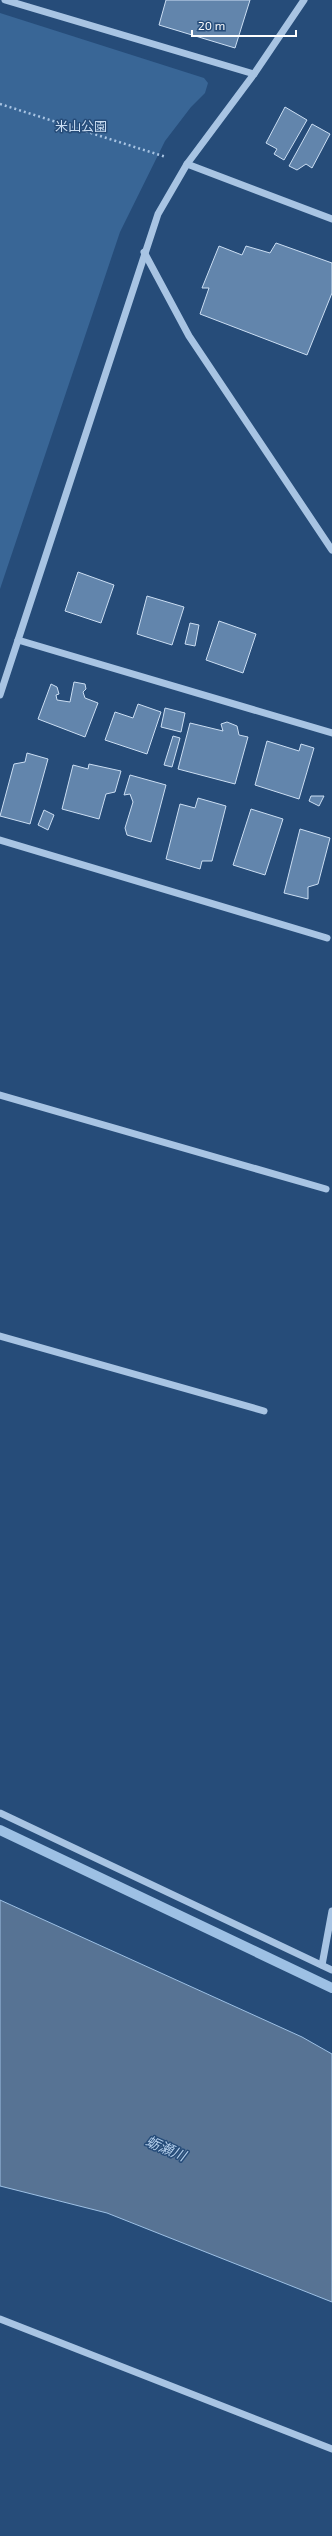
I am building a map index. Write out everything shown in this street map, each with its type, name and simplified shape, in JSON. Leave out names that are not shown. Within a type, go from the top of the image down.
[{"type":"street","points":[[5,0],[254,74]]},
{"type":"street","points":[[0,695],[144,252],[164,200],[187,164],[254,74],[304,0]]},
{"type":"street","points":[[187,164],[332,219]]},
{"type":"street","points":[[144,252],[193,342],[332,550]]},
{"type":"street","points":[[18,640],[332,733]]},
{"type":"street","points":[[0,840],[327,938]]},
{"type":"street","points":[[0,1095],[326,1189]]},
{"type":"street","points":[[0,1336],[264,1411]]},
{"type":"street","points":[[0,1813],[332,1970]]},
{"type":"street","points":[[322,1965],[332,1911]]},
{"type":"street","points":[[0,2320],[332,2449]]},
{"type":"path","points":[[0,104],[187,164]]},
{"type":"green space","name":"米山公園","points":[[0,13],[204,78],[208,83],[205,93],[191,107],[165,141],[120,232],[0,589]]},
{"type":"water","name":"蛎瀬川","points":[[0,1900],[302,2037],[332,2054],[332,2302],[107,2213],[0,2186]]},
{"type":"building","points":[[166,0],[250,0],[235,48],[159,25]]},
{"type":"building","points":[[285,107],[307,120],[284,160],[274,154],[277,149],[266,143]]},
{"type":"building","points":[[312,124],[330,134],[312,168],[306,164],[297,170],[289,166]]},
{"type":"building","points":[[276,243],[332,263],[332,293],[307,355],[200,314],[209,288],[202,288],[219,246],[242,255],[246,246],[270,253]]},
{"type":"building","points":[[78,572],[114,585],[101,623],[65,611]]},
{"type":"building","points":[[147,596],[184,607],[172,645],[137,634]]},
{"type":"building","points":[[219,621],[256,634],[243,673],[206,660]]},
{"type":"building","points":[[190,623],[199,625],[195,646],[185,644]]},
{"type":"building","points":[[74,682],[85,684],[86,689],[83,692],[85,698],[98,703],[85,737],[38,719],[51,684],[57,687],[59,694],[56,695],[57,700],[70,702]]},
{"type":"building","points":[[138,704],[161,712],[147,754],[105,740],[115,712],[133,718]]},
{"type":"building","points":[[165,708],[185,713],[181,732],[161,727]]},
{"type":"building","points":[[227,722],[237,726],[239,735],[248,737],[235,784],[178,769],[190,723],[223,731],[221,724]]},
{"type":"building","points":[[173,736],[180,738],[172,767],[164,765]]},
{"type":"building","points":[[267,741],[299,751],[301,744],[314,748],[299,799],[255,785]]},
{"type":"building","points":[[27,753],[48,759],[30,824],[0,816],[14,764],[25,762]]},
{"type":"building","points":[[89,764],[121,771],[115,792],[106,794],[99,819],[62,809],[73,765],[88,769]]},
{"type":"building","points":[[130,775],[166,785],[151,842],[127,835],[125,828],[133,802],[130,794],[124,795]]},
{"type":"building","points":[[311,796],[324,796],[319,806],[309,801]]},
{"type":"building","points":[[198,798],[226,806],[212,861],[202,861],[200,869],[166,859],[180,804],[195,808]]},
{"type":"building","points":[[251,809],[283,819],[265,875],[233,865]]},
{"type":"building","points":[[44,810],[54,815],[48,830],[38,825]]},
{"type":"building","points":[[300,829],[330,838],[318,884],[308,887],[308,899],[284,893]]},
{"type":"waterway","points":[[0,1830],[332,1988]]}]
